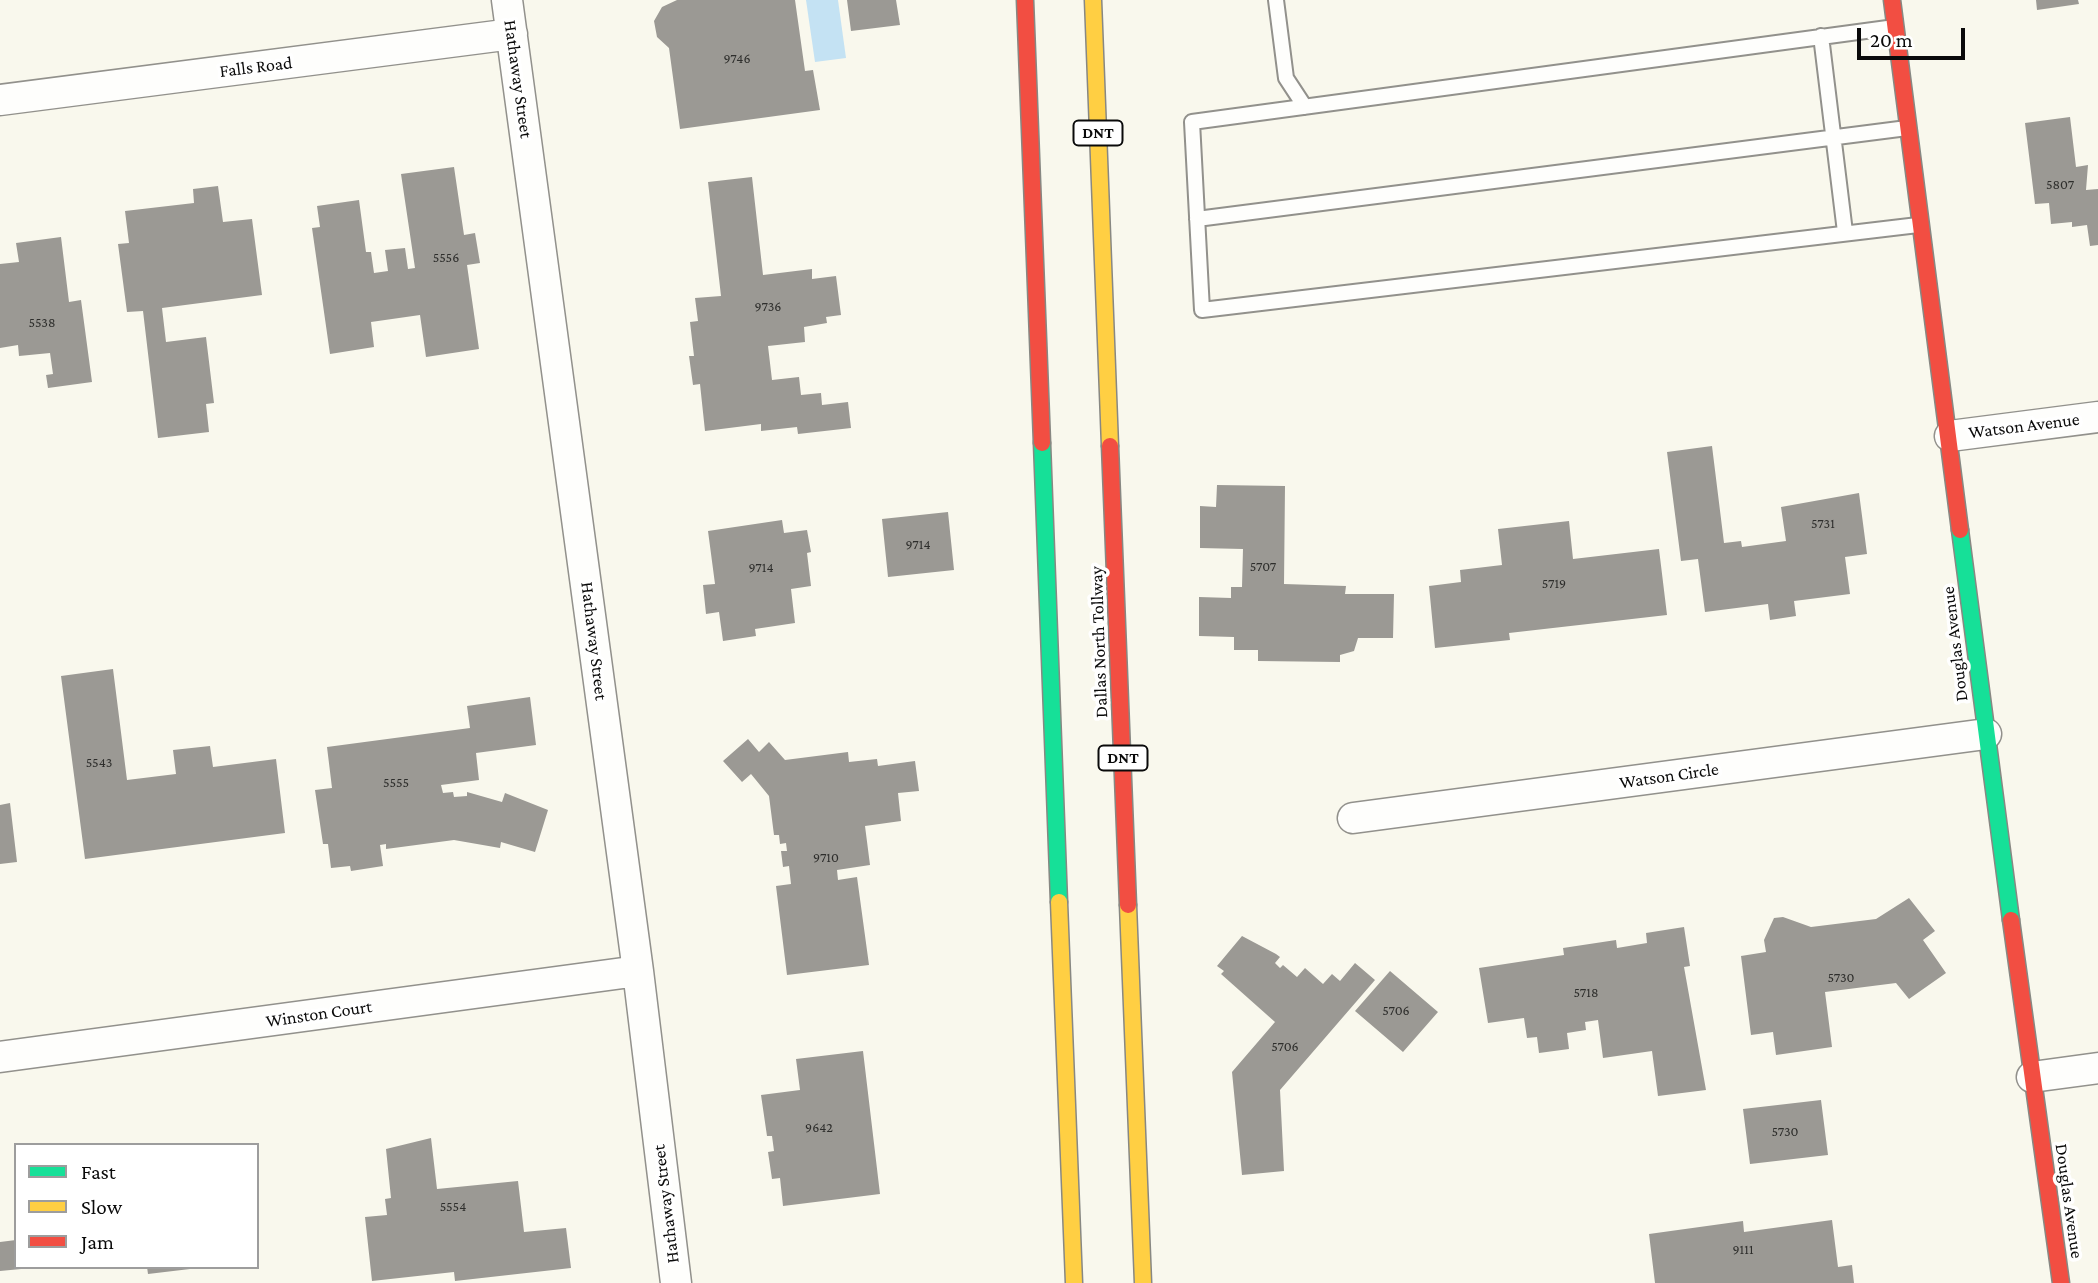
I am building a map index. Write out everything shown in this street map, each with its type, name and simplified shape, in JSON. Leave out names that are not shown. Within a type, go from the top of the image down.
[{"type":"main road","points":[[1025,0],[1074,1283]]},
{"type":"main road","name":"Dallas North Tollway","points":[[1093,0],[1143,1283]]},
{"type":"main road","points":[[1094,34],[1098,0]]},
{"type":"main road","name":"Douglas Avenue","points":[[1892,0],[1907,128],[1923,224],[1986,734],[2061,1283]]},
{"type":"street","name":"Hathaway Street","points":[[507,0],[638,971],[676,1283]]},
{"type":"street","name":"Falls Road","points":[[0,100],[512,34]]},
{"type":"street","name":"Watson Avenue","points":[[1950,436],[2098,417]]},
{"type":"street","name":"Watson Circle","points":[[1353,818],[1986,734]]},
{"type":"street","name":"Winston Court","points":[[0,1057],[638,971]]},
{"type":"street","points":[[2032,1077],[2098,1068]]},
{"type":"lane","points":[[1276,0],[1286,78],[1305,107]]},
{"type":"lane","points":[[1896,27],[1192,122],[1202,310],[1923,224]]},
{"type":"lane","points":[[1821,36],[1845,232]]},
{"type":"lane","points":[[1197,219],[1835,135],[1907,128]]},
{"type":"water","points":[[806,0],[838,0],[846,58],[815,62]]},
{"type":"building","points":[[677,0],[795,0],[805,71],[813,70],[820,110],[680,129],[669,48],[657,37],[654,21],[662,7]]},
{"type":"building","points":[[847,0],[896,0],[900,25],[851,31]]},
{"type":"building","points":[[2036,0],[2078,0],[2079,4],[2037,10]]},
{"type":"building","points":[[2070,117],[2076,167],[2088,165],[2086,190],[2098,189],[2098,245],[2090,246],[2087,225],[2072,227],[2072,222],[2051,224],[2049,203],[2035,204],[2025,123]]},
{"type":"building","points":[[454,167],[464,235],[475,233],[480,263],[467,265],[479,349],[426,357],[420,315],[371,322],[374,347],[330,354],[312,228],[320,227],[317,206],[359,200],[366,252],[371,252],[374,273],[388,271],[385,250],[405,248],[408,269],[415,268],[401,174]]},
{"type":"building","points":[[752,177],[763,275],[812,269],[812,279],[836,276],[841,315],[826,317],[827,323],[804,327],[805,342],[768,346],[772,380],[799,377],[801,395],[821,393],[822,405],[848,402],[851,428],[798,434],[797,427],[761,431],[761,424],[705,431],[700,384],[693,385],[689,356],[694,356],[690,322],[698,321],[695,298],[721,296],[708,182]]},
{"type":"building","points":[[218,186],[223,222],[252,219],[262,295],[162,308],[166,342],[206,337],[214,403],[206,404],[209,432],[158,438],[143,311],[127,312],[118,244],[129,243],[125,211],[194,203],[193,189]]},
{"type":"building","points":[[61,237],[69,302],[81,300],[92,382],[48,388],[46,375],[53,374],[50,353],[19,356],[18,345],[0,348],[0,264],[19,262],[16,243]]},
{"type":"building","points":[[1712,446],[1724,543],[1741,541],[1742,547],[1786,541],[1781,507],[1859,493],[1867,554],[1845,557],[1850,594],[1794,601],[1796,616],[1770,620],[1768,604],[1705,612],[1698,559],[1681,561],[1667,452]]},
{"type":"building","points":[[1217,485],[1285,486],[1284,584],[1346,586],[1345,594],[1394,594],[1393,638],[1358,638],[1354,651],[1340,655],[1340,662],[1258,661],[1258,650],[1234,650],[1234,637],[1199,636],[1199,597],[1231,598],[1231,587],[1242,587],[1243,549],[1200,548],[1200,506],[1216,507]]},
{"type":"building","points":[[948,512],[954,570],[888,577],[882,519]]},
{"type":"building","points":[[782,520],[784,533],[807,530],[811,552],[807,553],[811,586],[791,589],[795,623],[755,629],[756,636],[723,641],[719,612],[706,614],[703,585],[715,584],[708,531]]},
{"type":"building","points":[[1569,521],[1573,559],[1659,549],[1667,615],[1509,633],[1510,640],[1435,648],[1429,586],[1461,582],[1460,570],[1502,565],[1498,529]]},
{"type":"building","points":[[113,669],[127,780],[176,774],[173,750],[210,746],[213,767],[276,759],[285,833],[85,859],[61,676]]},
{"type":"building","points":[[530,697],[536,745],[476,753],[479,780],[441,785],[443,793],[453,792],[454,797],[467,796],[467,792],[502,802],[505,793],[548,810],[535,852],[501,842],[500,848],[454,840],[386,849],[386,844],[380,845],[383,866],[351,871],[350,866],[331,868],[328,844],[323,844],[315,790],[332,788],[327,747],[470,728],[467,706]]},
{"type":"building","points":[[748,739],[759,752],[769,742],[785,760],[848,752],[849,762],[877,759],[878,766],[915,761],[919,791],[898,793],[901,821],[865,826],[870,865],[837,870],[838,880],[857,877],[869,965],[787,975],[776,886],[791,884],[789,866],[783,867],[781,851],[787,851],[786,843],[780,844],[779,835],[774,835],[769,796],[751,774],[742,782],[723,761]]},
{"type":"building","points":[[10,803],[17,862],[0,864],[0,805]]},
{"type":"building","points":[[1909,898],[1935,931],[1923,940],[1946,973],[1909,999],[1896,983],[1825,992],[1832,1047],[1776,1055],[1773,1032],[1751,1035],[1741,956],[1766,952],[1764,940],[1774,918],[1783,917],[1811,927],[1876,919]]},
{"type":"building","points":[[1684,927],[1690,966],[1684,967],[1706,1090],[1658,1096],[1652,1051],[1603,1058],[1598,1020],[1585,1022],[1586,1030],[1567,1033],[1569,1049],[1539,1053],[1537,1037],[1527,1038],[1524,1018],[1488,1023],[1479,968],[1564,955],[1563,948],[1616,940],[1617,948],[1647,943],[1646,933]]},
{"type":"building","points":[[1242,936],[1276,954],[1280,957],[1275,963],[1280,968],[1283,965],[1297,977],[1305,968],[1323,984],[1332,974],[1340,981],[1355,963],[1375,980],[1280,1090],[1284,1171],[1242,1175],[1232,1072],[1275,1022],[1221,974],[1224,971],[1217,966]]},
{"type":"building","points":[[1390,971],[1438,1012],[1403,1052],[1355,1011]]},
{"type":"building","points":[[863,1051],[880,1194],[783,1206],[780,1178],[772,1179],[768,1152],[774,1151],[772,1136],[767,1136],[761,1095],[800,1090],[796,1059]]},
{"type":"building","points":[[1821,1100],[1828,1155],[1750,1164],[1743,1109]]},
{"type":"building","points":[[431,1138],[437,1189],[518,1181],[524,1232],[566,1228],[571,1268],[455,1281],[454,1272],[372,1281],[365,1217],[387,1215],[385,1199],[391,1198],[386,1149]]},
{"type":"building","points":[[1832,1220],[1838,1267],[1852,1265],[1854,1283],[1655,1283],[1649,1234],[1743,1221],[1744,1232]]},
{"type":"building","points":[[14,1240],[14,1269],[21,1269],[0,1271],[0,1242]]},
{"type":"building","points":[[147,1269],[190,1269],[148,1274]]},
{"type":"traffic: fast","points":[[1042,443],[1059,902]]},
{"type":"traffic: fast","points":[[1960,530],[2011,920]]},
{"type":"traffic: slow","points":[[1093,0],[1110,446]]},
{"type":"traffic: slow","points":[[1059,902],[1074,1283]]},
{"type":"traffic: slow","points":[[1128,905],[1143,1283]]},
{"type":"traffic: jam","points":[[1025,0],[1042,443]]},
{"type":"traffic: jam","points":[[1892,0],[1960,530]]},
{"type":"traffic: jam","points":[[1110,446],[1128,905]]},
{"type":"traffic: jam","points":[[2011,920],[2061,1283]]}]
